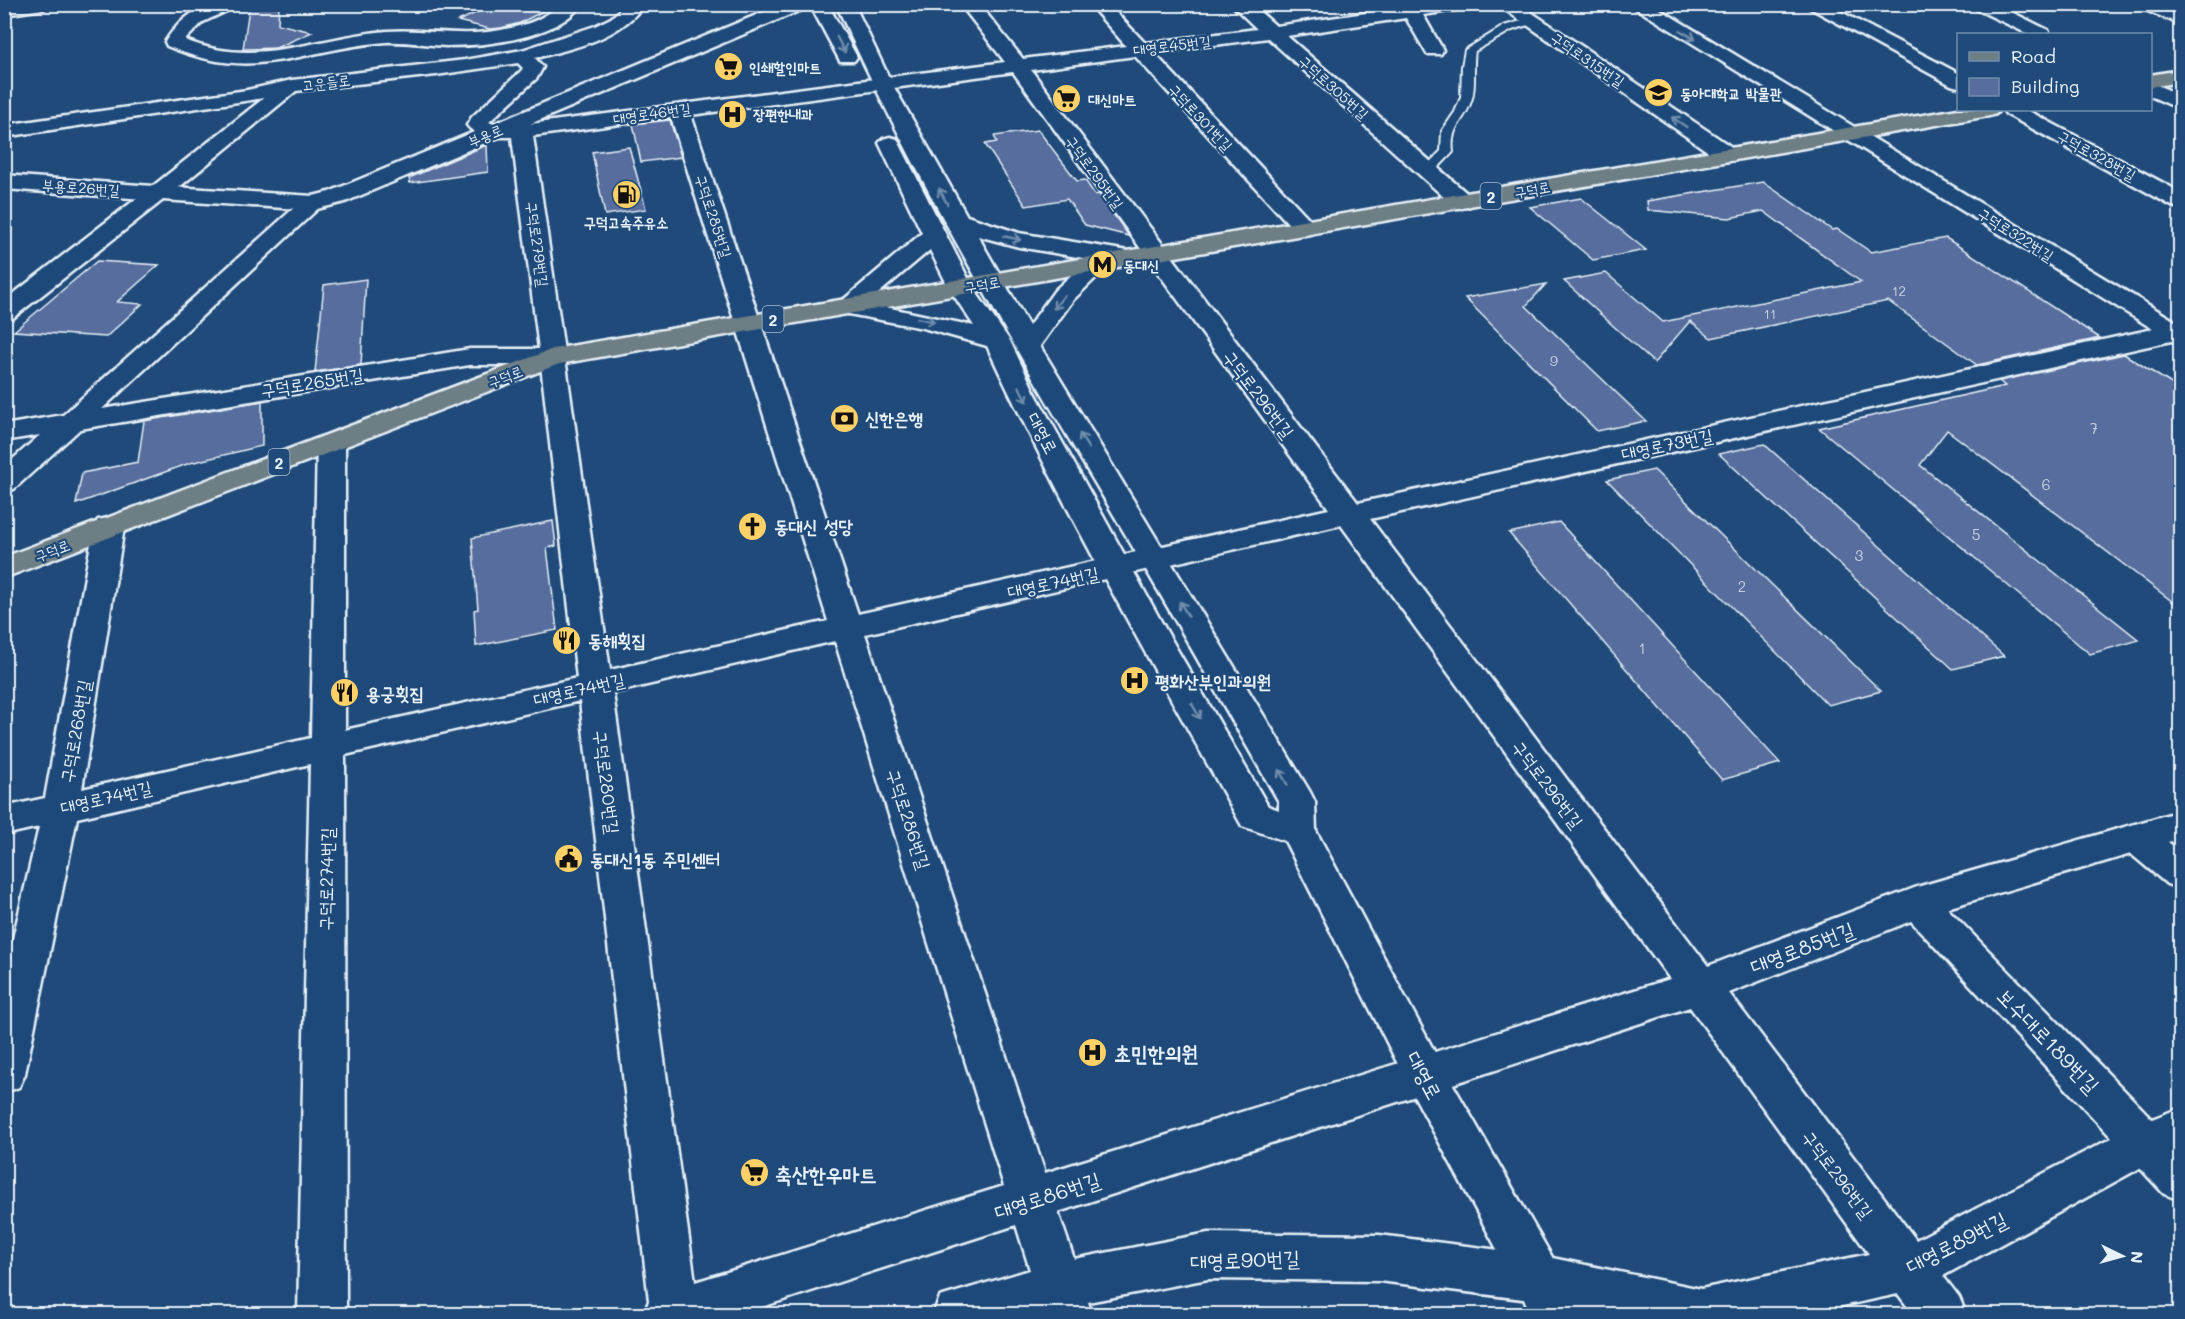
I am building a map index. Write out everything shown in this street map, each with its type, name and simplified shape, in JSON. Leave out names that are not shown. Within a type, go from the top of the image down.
[{"type":"main road","points":[[2152,81],[2181,76]]},
{"type":"main road","name":"구덕로","points":[[4,568],[554,357],[1983,111]]},
{"type":"street","points":[[4,10],[42,4]]},
{"type":"street","points":[[227,4],[196,17],[181,29],[174,42],[188,50],[209,56],[241,59],[268,58],[384,38],[406,36],[452,40],[511,33],[547,21],[573,4]]},
{"type":"street","name":"고운들로","points":[[4,131],[291,87],[417,72],[522,56],[607,28],[634,9],[635,4]]},
{"type":"street","name":"부용로","points":[[158,193],[313,203],[337,197],[800,4]]},
{"type":"street","name":"대영로","points":[[822,4],[823,12],[872,83],[994,283],[1012,344],[1021,391],[1116,568],[1255,816],[1298,831]]},
{"type":"street","name":"대영로","points":[[845,4],[872,83],[935,234],[961,288],[1012,344],[1154,557],[1297,802],[1298,831],[1425,1075],[1548,1296]]},
{"type":"street","name":"구덕로295번길","points":[[969,4],[1018,66],[1141,256]]},
{"type":"street","name":"구덕로301번길","points":[[1098,4],[1138,50],[1305,228]]},
{"type":"street","name":"구덕로305번길","points":[[1240,4],[1462,201]]},
{"type":"street","points":[[1331,4],[1342,21]]},
{"type":"street","name":"대영로45번길","points":[[872,83],[1273,32],[1410,8],[1462,4]]},
{"type":"street","name":"구덕로315번길","points":[[1506,4],[1728,155]]},
{"type":"street","name":"구덕로322번길","points":[[1638,4],[2179,333]]},
{"type":"street","points":[[1812,4],[1957,80]]},
{"type":"street","points":[[1980,4],[2039,33]]},
{"type":"street","points":[[2146,4],[2181,20]]},
{"type":"street","points":[[1410,8],[1434,50]]},
{"type":"street","points":[[494,131],[477,126],[479,121],[530,74],[533,67],[522,56]]},
{"type":"street","name":"대영로46번길","points":[[494,131],[522,131],[872,83]]},
{"type":"street","points":[[10,304],[158,193],[291,87]]},
{"type":"street","points":[[2152,88],[2181,103]]},
{"type":"street","name":"구덕로285번길","points":[[679,109],[748,324]]},
{"type":"street","name":"구덕로328번길","points":[[2015,111],[2181,201]]},
{"type":"street","name":"구덕로279번길","points":[[522,131],[554,357]]},
{"type":"street","name":"부용로26번길","points":[[4,182],[158,193]]},
{"type":"street","points":[[4,483],[313,203]]},
{"type":"street","points":[[956,220],[1011,238],[1141,256]]},
{"type":"street","points":[[847,307],[935,234]]},
{"type":"street","name":"구덕로296번길","points":[[1141,256],[1348,514],[1942,1314]]},
{"type":"street","points":[[847,307],[917,318],[1012,344],[1099,263]]},
{"type":"street","name":"구덕로286번길","points":[[748,324],[1063,1300]]},
{"type":"street","name":"대영로73번길","points":[[1154,557],[2179,333]]},
{"type":"street","name":"구덕로265번길","points":[[72,421],[470,357],[554,357]]},
{"type":"street","name":"구덕로280번길","points":[[554,357],[672,1314]]},
{"type":"street","points":[[4,433],[72,421]]},
{"type":"street","name":"구덕로274번길","points":[[322,1314],[331,442]]},
{"type":"street","name":"구덕로268번길","points":[[4,1074],[61,808],[110,527]]},
{"type":"street","name":"대영로74번길","points":[[4,821],[847,627],[1116,568],[1154,557]]},
{"type":"street","name":"대영로85번길","points":[[1425,1075],[1699,987],[1917,902],[2181,825]]},
{"type":"street","points":[[2137,838],[2181,873]]},
{"type":"street","name":"보수대로189번길","points":[[1917,902],[2163,1135],[2181,1179]]},
{"type":"street","name":"대영로86번길","points":[[672,1314],[1425,1075]]},
{"type":"street","name":"대영로89번길","points":[[1548,1296],[1701,1312],[1909,1269],[2163,1135]]},
{"type":"street","name":"대영로90번길","points":[[957,1314],[1063,1300],[1208,1256],[1378,1258],[1548,1296]]},
{"type":"lane","points":[[1428,171],[1448,152],[1445,138],[1452,122],[1465,106],[1470,50],[1508,28],[1531,21]]},
{"type":"building","points":[[496,4],[557,4],[520,23],[501,28],[490,29],[458,21]]},
{"type":"building","points":[[279,5],[278,24],[312,32],[276,48],[243,49],[249,8]]},
{"type":"building","points":[[670,120],[681,157],[641,162],[633,124]]},
{"type":"building","points":[[1038,130],[1077,181],[1085,180],[1095,195],[1099,194],[1129,236],[1085,225],[1067,199],[1026,206],[985,144],[997,142],[994,136]]},
{"type":"building","points":[[487,145],[488,172],[410,183],[409,178]]},
{"type":"building","points":[[629,147],[646,209],[605,215],[592,152]]},
{"type":"building","points":[[1763,182],[1832,230],[1837,229],[1871,252],[1946,238],[2100,338],[1977,365],[1888,301],[1711,338],[1690,321],[1654,363],[1564,281],[1606,273],[1663,322],[1861,282],[1763,211],[1729,218],[1648,210],[1647,201]]},
{"type":"building","points":[[1581,198],[1646,250],[1593,260],[1530,207]]},
{"type":"building","points":[[97,261],[159,265],[117,302],[142,304],[106,337],[14,331]]},
{"type":"building","points":[[366,279],[361,365],[315,372],[324,285]]},
{"type":"building","points":[[1546,284],[1526,306],[1646,421],[1597,431],[1465,298]]},
{"type":"building","points":[[2124,354],[2181,390],[2181,608],[1947,430],[1920,465],[2139,640],[2090,654],[1819,428],[2005,386],[1999,381]]},
{"type":"building","points":[[262,401],[262,446],[190,463],[76,504],[82,473],[138,462],[144,421]]},
{"type":"building","points":[[1764,444],[2004,656],[1953,669],[1719,454]]},
{"type":"building","points":[[1654,470],[1881,691],[1828,705],[1607,480]]},
{"type":"building","points":[[553,521],[556,546],[547,548],[557,630],[476,646],[474,610],[478,609],[472,538]]},
{"type":"building","points":[[1559,522],[1780,763],[1722,780],[1509,533]]},
{"type":"place","name":"인쇄할인마트","points":[[728,67]]},
{"type":"place","name":"동아대학교 박물관","points":[[1659,93]]},
{"type":"place","name":"대신마트","points":[[1067,99]]},
{"type":"place","name":"장편한내과","points":[[732,114]]},
{"type":"place","name":"구덕고속주유소","points":[[626,195]]},
{"type":"place","name":"동대신","points":[[1102,265]]},
{"type":"place","name":"신한은행","points":[[844,418]]},
{"type":"place","name":"동대신 성당","points":[[753,526]]},
{"type":"place","name":"동해횟집","points":[[567,640]]},
{"type":"place","name":"평화산부인과의원","points":[[1134,681]]},
{"type":"place","name":"용궁횟집","points":[[345,693]]},
{"type":"place","name":"동대신1동 주민센터","points":[[569,859]]},
{"type":"place","name":"초민한의원","points":[[1093,1052]]},
{"type":"place","name":"축산한우마트","points":[[754,1173]]}]
